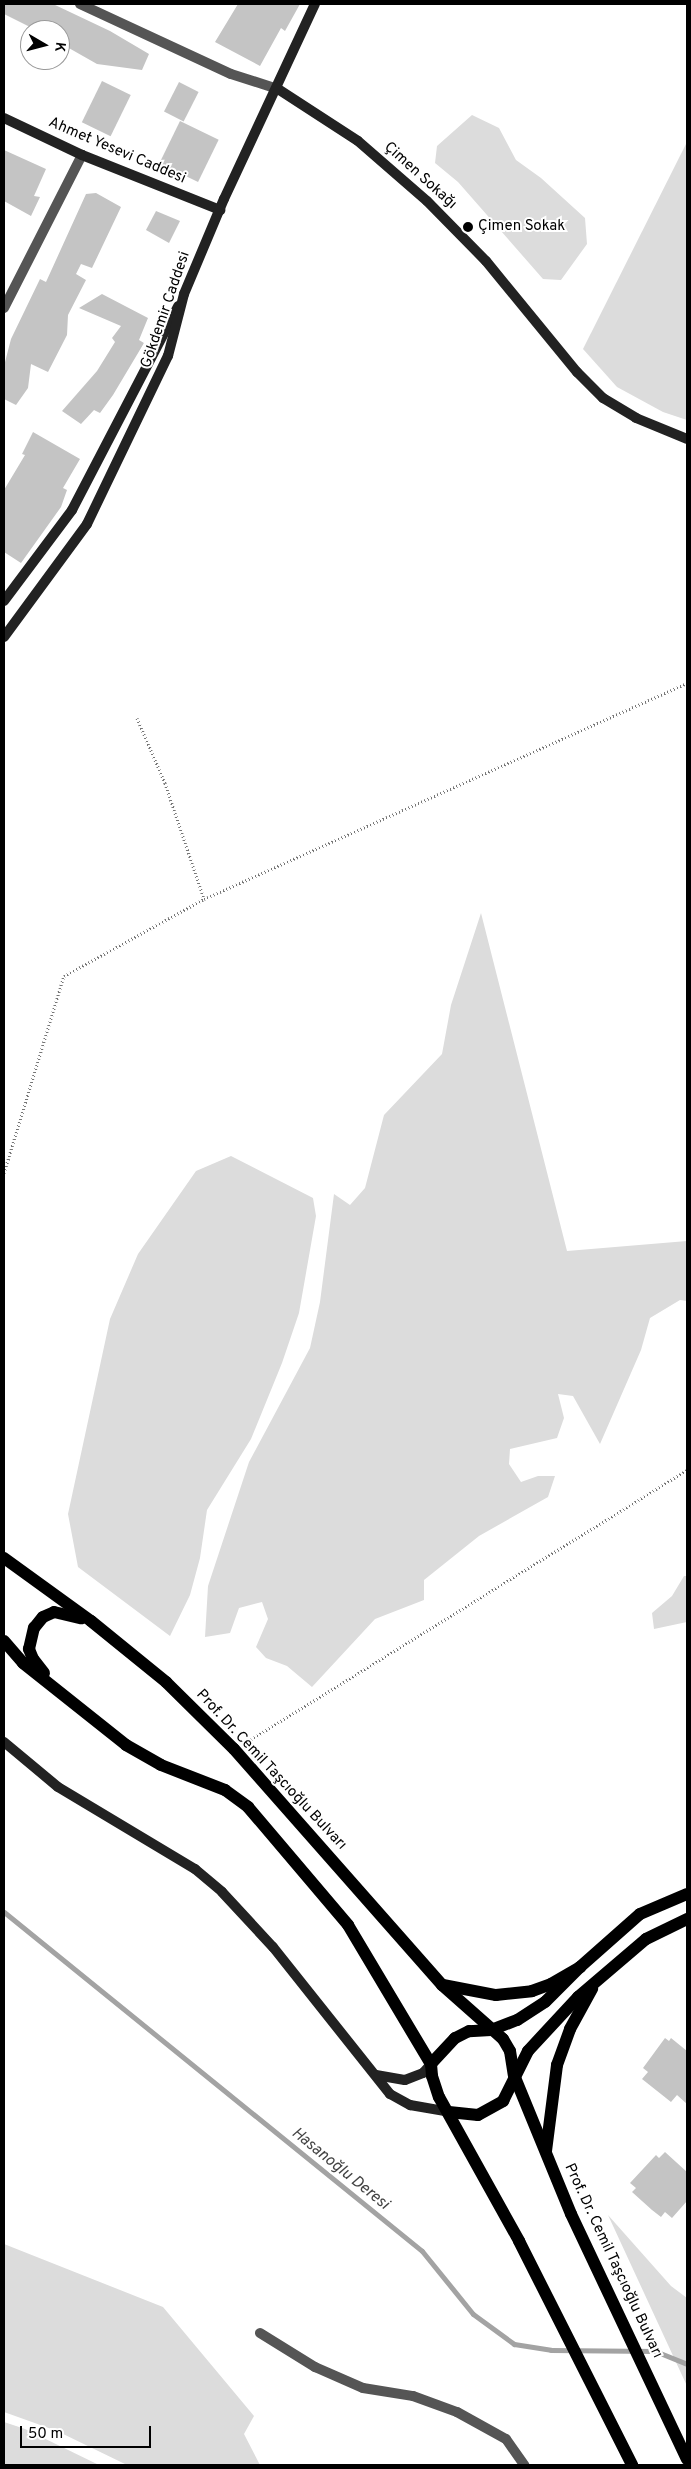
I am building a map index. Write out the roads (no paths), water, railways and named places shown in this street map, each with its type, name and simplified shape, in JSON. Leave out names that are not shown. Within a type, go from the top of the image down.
[{"type":"main road","name":"Gökdemir Caddesi","points":[[4,637],[87,524],[168,356],[184,294],[220,210],[278,89],[315,4]]},
{"type":"main road","name":"Çimen Sokağı","points":[[278,89],[358,141],[427,201],[486,262],[577,372],[603,398],[636,418],[687,439]]},
{"type":"main road","name":"Ahmet Yesevi Caddesi","points":[[4,118],[82,155],[220,210]]},
{"type":"main road","points":[[4,602],[72,510],[184,294]]},
{"type":"main road","name":"Prof. Dr. Cemil Taşcıoğlu Bulvarı","points":[[4,1558],[91,1621],[166,1682],[234,1749],[442,1985],[491,2030]]},
{"type":"main road","points":[[84,1713],[36,1663],[29,1649],[30,1638],[48,1614],[64,1613],[91,1621]]},
{"type":"main road","points":[[4,1641],[23,1663],[126,1745],[161,1765],[225,1790],[248,1807],[348,1924],[431,2064],[434,2087],[519,2241],[632,2465]]},
{"type":"main road","points":[[4,1742],[58,1787],[186,1863],[222,1892],[273,1947],[397,2099],[410,2105],[478,2115],[491,2109],[510,2088],[514,2075],[546,2029],[596,1980],[646,1939],[687,1919]]},
{"type":"main road","points":[[376,2075],[405,2080],[423,2073],[455,2038],[469,2031],[491,2030],[518,2020],[545,2002],[580,1967],[640,1914],[687,1894]]},
{"type":"main road","points":[[442,1985],[506,1995],[551,1984],[580,1967]]},
{"type":"main road","points":[[546,2153],[557,2065],[570,2029],[596,1980]]},
{"type":"main road","points":[[491,2030],[510,2050],[514,2075]]},
{"type":"main road","name":"Prof. Dr. Cemil Taşcıoğlu Bulvarı","points":[[514,2075],[571,2214],[687,2459]]},
{"type":"street","name":"Çimen Sokağı","points":[[80,4],[231,74],[278,89]]},
{"type":"street","points":[[4,308],[82,155]]},
{"type":"street","points":[[260,2333],[315,2367],[363,2388],[413,2396],[457,2412],[506,2439],[524,2465]]},
{"type":"waterway","name":"Hasanoğlu Deresi","points":[[4,1912],[422,2251],[473,2314],[514,2344],[551,2350],[655,2351],[687,2364]]},
{"type":"place","name":"Çimen Sokak","points":[[468,227]]}]
